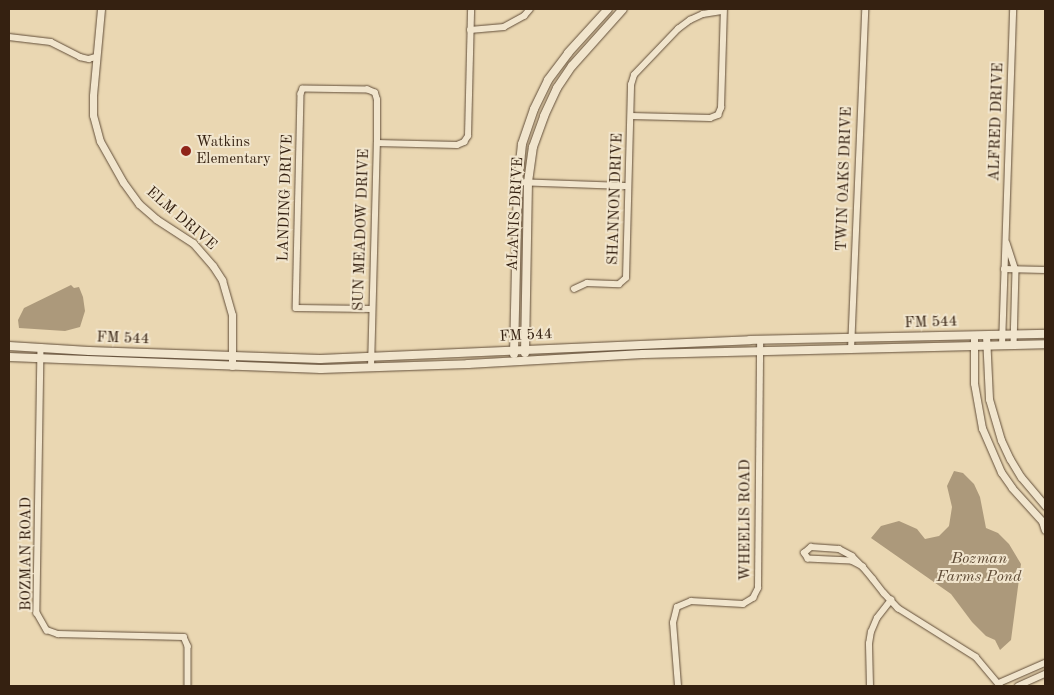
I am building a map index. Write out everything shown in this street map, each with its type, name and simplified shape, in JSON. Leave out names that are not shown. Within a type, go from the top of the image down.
[{"type":"main road","name":"ALANIS DRIVE","points":[[513,360],[518,182],[522,144],[534,109],[548,80],[568,53],[608,9]]},
{"type":"main road","name":"ALANIS DRIVE","points":[[525,360],[528,182],[533,147],[544,116],[572,66],[623,9]]},
{"type":"main road","name":"FM 544","points":[[9,346],[233,357],[371,358],[449,355],[514,349],[760,340],[1045,334]]},
{"type":"main road","name":"FM 544","points":[[9,357],[232,366],[371,368],[760,350],[851,350],[1045,344]]},
{"type":"street","name":"ELM DRIVE","points":[[101,9],[93,115],[100,141],[123,182],[139,204],[156,219],[193,243],[213,266],[222,280],[230,305],[233,327],[232,366]]},
{"type":"street","points":[[377,144],[457,145],[464,142],[468,136],[470,9]]},
{"type":"street","points":[[470,30],[504,27],[524,16],[530,9]]},
{"type":"street","name":"TWIN OAKS DRIVE","points":[[851,350],[865,9]]},
{"type":"street","name":"ALFRED DRIVE","points":[[1002,346],[1013,9]]},
{"type":"street","points":[[630,116],[710,118],[718,115],[720,110],[724,10]]},
{"type":"street","name":"SHANNON DRIVE","points":[[574,289],[586,283],[619,284],[624,281],[626,276],[631,85],[634,75],[690,20],[703,14],[724,10]]},
{"type":"street","points":[[9,37],[51,42],[80,57],[90,59],[96,57]]},
{"type":"street","name":"SUN MEADOW DRIVE","points":[[303,88],[368,90],[375,93],[377,144],[371,368]]},
{"type":"street","name":"LANDING DRIVE","points":[[303,88],[300,124],[296,308],[372,309]]},
{"type":"street","points":[[518,182],[628,186]]},
{"type":"street","name":"ALFRED DRIVE","points":[[1005,236],[1016,270],[1014,345]]},
{"type":"street","points":[[1004,269],[1045,270]]},
{"type":"street","points":[[974,335],[974,383],[978,409],[991,450],[1001,472],[1012,488],[1043,520],[1045,530]]},
{"type":"street","points":[[986,335],[989,399],[1004,445],[1021,477],[1045,506]]},
{"type":"street","name":"WHEELIS ROAD","points":[[678,686],[673,627],[674,613],[677,607],[691,601],[743,604],[753,598],[758,588],[760,340]]},
{"type":"street","name":"BOZMAN ROAD","points":[[41,348],[37,613],[47,630],[58,634],[184,637],[188,646],[188,686]]},
{"type":"street","points":[[991,450],[1004,445]]},
{"type":"street","points":[[863,567],[851,561],[808,559],[804,553],[809,547],[839,549],[852,556],[863,567],[891,600],[908,614],[976,657],[999,685],[1045,663]]},
{"type":"street","points":[[870,686],[868,644],[877,618],[891,600]]},
{"type":"street","points":[[1018,686],[1045,674]]},
{"type":"water","points":[[71,285],[74,288],[79,287],[83,297],[85,311],[80,327],[65,331],[19,328],[18,320],[24,308]]},
{"type":"water","name":"Bozman Farms Pond","points":[[954,471],[963,473],[974,484],[980,497],[986,528],[998,533],[1009,544],[1021,564],[1011,640],[1000,650],[995,640],[986,636],[972,622],[951,594],[871,538],[881,526],[899,521],[917,529],[925,539],[939,536],[949,526],[952,507],[947,486]]},
{"type":"place","name":"Watkins Elementary","points":[[186,151]]}]
